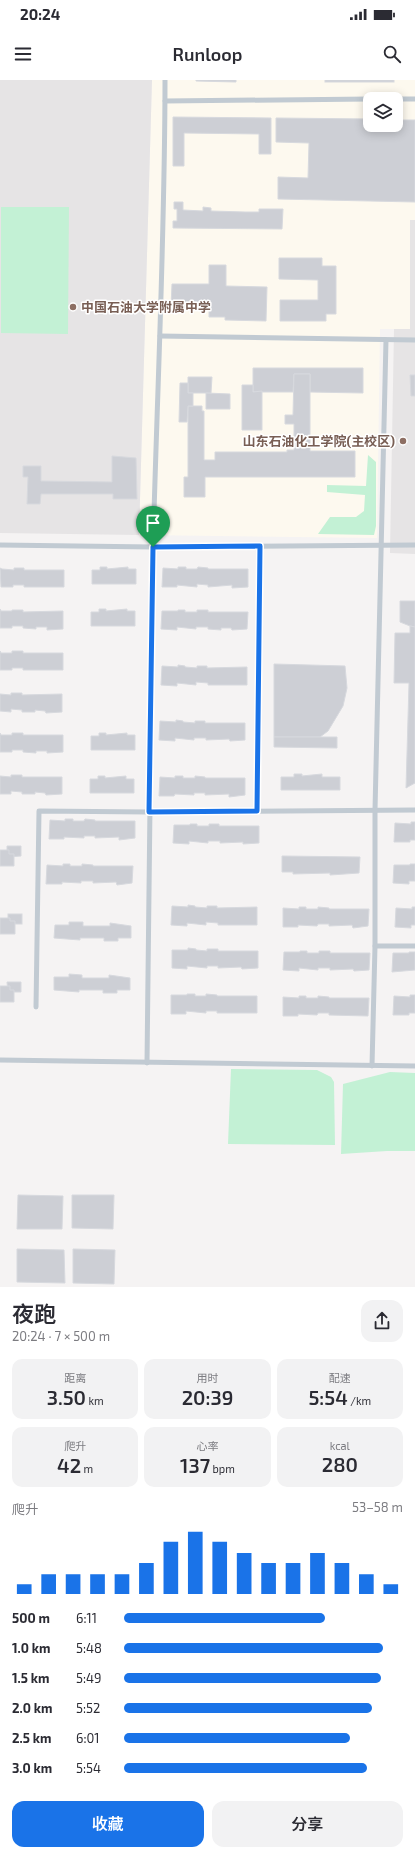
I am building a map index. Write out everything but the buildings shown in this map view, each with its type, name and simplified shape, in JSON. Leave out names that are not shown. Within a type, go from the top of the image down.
[{"type":"lane","points":[[148,1063],[149,812],[153,547],[166,80]]},
{"type":"lane","points":[[165,100],[363,99]]},
{"type":"lane","points":[[403,99],[415,99]]},
{"type":"lane","points":[[160,336],[415,340]]},
{"type":"lane","points":[[372,1066],[375,946],[375,810],[385,340]]},
{"type":"lane","points":[[0,545],[153,547],[381,544],[415,545]]},
{"type":"lane","points":[[257,811],[260,546]]},
{"type":"lane","points":[[36,1007],[39,811],[149,812],[415,810]]},
{"type":"lane","points":[[375,946],[415,946]]},
{"type":"lane","points":[[0,1060],[415,1066]]},
{"type":"shaded area","name":"中国石油大学附属中学","points":[[0,80],[152,80],[139,535],[0,533]]},
{"type":"shaded area","points":[[152,80],[415,80],[415,220],[410,220],[410,329],[380,329],[377,538],[139,535]]},
{"type":"shaded area","name":"山东石油化工学院(主校区)","points":[[410,220],[415,220],[415,554],[390,553],[394,329],[410,329]]},
{"type":"green space","points":[[1,207],[69,207],[68,334],[1,333]]},
{"type":"green space","points":[[368,455],[376,462],[376,526],[374,535],[318,534],[330,517],[356,517],[364,511],[365,495],[327,492],[327,485],[366,486]]},
{"type":"green space","points":[[231,1069],[317,1070],[331,1077],[334,1082],[335,1145],[228,1144]]},
{"type":"green space","points":[[390,1072],[415,1073],[415,1151],[341,1154],[343,1084]]},
{"type":"place","name":"中国石油大学附属中学","points":[[73,307]]},
{"type":"place","name":"山东石油化工学院(主校区)","points":[[403,441]]},
{"type":"route","points":[[260,546],[258,605],[257,811],[149,812],[153,547],[260,546]]}]
